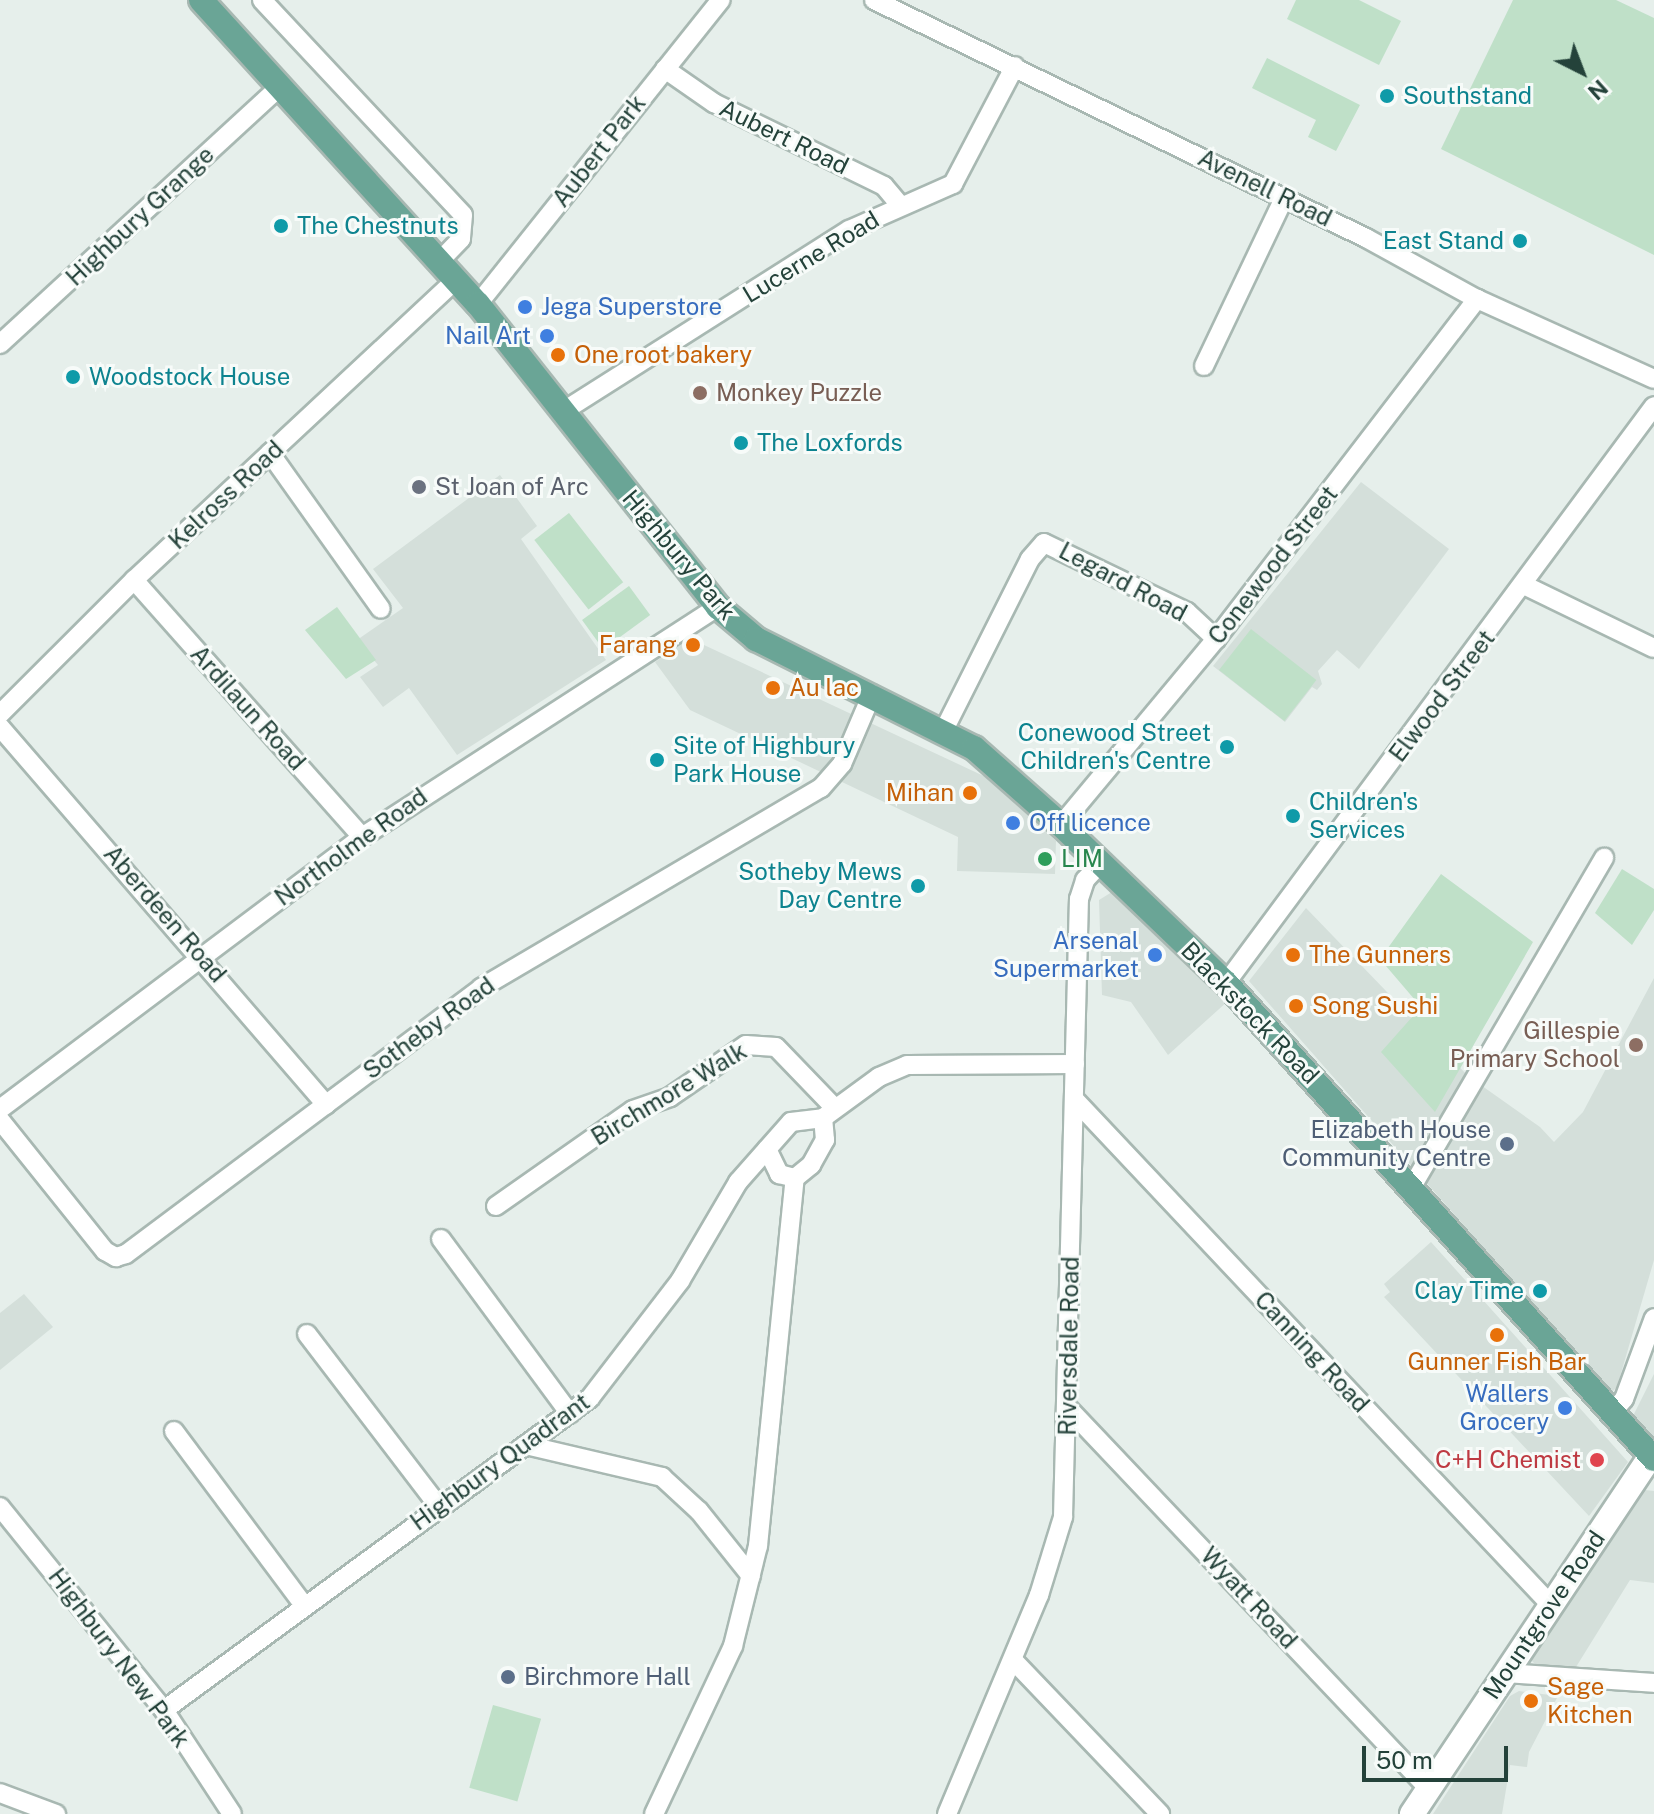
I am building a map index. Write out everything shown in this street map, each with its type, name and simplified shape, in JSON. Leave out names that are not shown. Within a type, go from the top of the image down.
[{"type":"main road","name":"Highbury Park","points":[[201,0],[478,304],[718,607],[756,639],[872,694],[974,748],[1061,825]]},
{"type":"main road","name":"Blackstock Road","points":[[1061,825],[1226,983],[1610,1415],[1652,1458]]},
{"type":"street","points":[[262,0],[463,215],[461,239],[439,262]]},
{"type":"street","name":"Aubert Park","points":[[478,304],[721,0]]},
{"type":"street","name":"Avenell Road","points":[[874,0],[1284,198],[1477,299],[1654,379]]},
{"type":"street","name":"Lucerne Road","points":[[562,412],[849,230],[953,184],[963,172],[1015,66]]},
{"type":"street","name":"Aubert Road","points":[[665,69],[714,103],[884,186],[900,205]]},
{"type":"street","name":"Highbury Grange","points":[[0,344],[279,87]]},
{"type":"street","points":[[1204,366],[1284,198]]},
{"type":"street","name":"Kelross Road","points":[[0,714],[134,580],[456,280]]},
{"type":"street","name":"Conewood Street","points":[[1061,825],[1216,639],[1477,299]]},
{"type":"street","name":"Elwood Street","points":[[1226,983],[1654,406]]},
{"type":"street","points":[[270,453],[381,609]]},
{"type":"street","name":"Legard Road","points":[[944,730],[1043,539],[1187,612],[1216,639]]},
{"type":"street","name":"Ardilaun Road","points":[[134,580],[362,837]]},
{"type":"street","points":[[1524,585],[1654,648]]},
{"type":"street","name":"Northolme Road","points":[[0,1109],[362,837],[718,607]]},
{"type":"street","name":"Sotheby Road","points":[[0,1120],[105,1251],[116,1257],[528,956],[821,788],[842,764],[872,694]]},
{"type":"street","name":"Aberdeen Road","points":[[0,727],[203,957],[326,1105]]},
{"type":"street","points":[[1410,1190],[1604,858]]},
{"type":"street","name":"Riversdale Road","points":[[947,1814],[1013,1660],[1059,1539],[1068,1408],[1079,899],[1085,880],[1101,863]]},
{"type":"street","name":"Birchmore Walk","points":[[496,1206],[633,1110],[670,1097],[746,1045],[776,1047],[829,1113]]},
{"type":"street","name":"Highbury Quadrant","points":[[164,1710],[303,1604],[530,1446],[590,1398],[643,1333],[702,1248],[738,1182],[791,1122],[829,1113],[879,1077],[907,1065],[1075,1064]]},
{"type":"street","name":"Canning Road","points":[[1075,1100],[1550,1604]]},
{"type":"street","points":[[654,1814],[717,1686],[751,1576],[765,1497],[795,1178],[811,1165],[825,1140],[829,1113]]},
{"type":"street","points":[[767,1149],[779,1174],[795,1178]]},
{"type":"street","points":[[441,1239],[570,1414]]},
{"type":"street","points":[[1610,1415],[1624,1399],[1654,1318]]},
{"type":"street","points":[[307,1334],[441,1509]]},
{"type":"street","name":"Wyatt Road","points":[[1068,1408],[1429,1789]]},
{"type":"street","points":[[174,1431],[303,1604]]},
{"type":"street","points":[[530,1446],[662,1477],[699,1511],[751,1576]]},
{"type":"street","name":"Mountgrove Road","points":[[1412,1814],[1550,1604],[1652,1458]]},
{"type":"street","name":"Highbury New Park","points":[[0,1507],[164,1710],[232,1814]]},
{"type":"street","points":[[1013,1660],[1160,1814]]},
{"type":"street","points":[[1505,1673],[1654,1683]]},
{"type":"street","points":[[0,1793],[56,1814]]},
{"type":"shaded area","points":[[500,475],[537,526],[521,539],[606,660],[457,755],[409,688],[383,707],[360,677],[378,665],[357,640],[403,608],[373,569]]},
{"type":"shaded area","points":[[1361,482],[1449,549],[1359,669],[1337,650],[1318,671],[1322,684],[1317,690],[1312,687],[1285,722],[1213,666]]},
{"type":"shaded area","points":[[689,638],[988,778],[1056,841],[1055,874],[957,871],[958,837],[690,710],[655,662]]},
{"type":"shaded area","points":[[1112,892],[1228,1001],[1168,1055],[1131,1002],[1102,995],[1099,900]]},
{"type":"shaded area","points":[[1306,908],[1468,1076],[1540,1127],[1554,1142],[1583,1112],[1654,978],[1654,1260],[1617,1387],[1611,1393],[1249,981]]},
{"type":"shaded area","points":[[1431,1242],[1628,1462],[1589,1516],[1384,1297],[1390,1292],[1384,1284]]},
{"type":"shaded area","points":[[24,1294],[53,1327],[0,1370],[0,1313]]},
{"type":"shaded area","points":[[1654,1374],[1654,1440],[1632,1418]]},
{"type":"shaded area","points":[[1636,1489],[1654,1491],[1654,1583],[1630,1580],[1576,1667],[1536,1665],[1528,1657]]},
{"type":"shaded area","points":[[1519,1691],[1558,1696],[1529,1752],[1527,1767],[1510,1765],[1502,1814],[1433,1814],[1510,1696]]},
{"type":"green space","points":[[1296,0],[1359,0],[1401,21],[1379,65],[1287,19]]},
{"type":"green space","points":[[1513,0],[1616,0],[1654,18],[1654,255],[1441,149]]},
{"type":"green space","points":[[1267,58],[1360,105],[1336,151],[1308,137],[1316,120],[1252,88]]},
{"type":"green space","points":[[569,513],[623,582],[589,609],[534,540]]},
{"type":"green space","points":[[629,586],[650,615],[603,649],[582,620]]},
{"type":"green space","points":[[337,607],[376,660],[346,679],[305,630]]},
{"type":"green space","points":[[1251,629],[1316,680],[1284,721],[1219,670]]},
{"type":"green space","points":[[1622,869],[1654,889],[1654,910],[1632,945],[1595,913]]},
{"type":"green space","points":[[1441,874],[1533,942],[1435,1112],[1381,1052],[1421,1007],[1380,959]]},
{"type":"green space","points":[[493,1705],[541,1719],[517,1801],[469,1788]]},
{"type":"place","name":"Southstand","points":[[1387,96]]},
{"type":"place","name":"The Chestnuts","points":[[281,226]]},
{"type":"place","name":"East Stand","points":[[1520,241]]},
{"type":"place","name":"Jega Superstore","points":[[525,307]]},
{"type":"place","name":"Nail Art","points":[[547,336]]},
{"type":"place","name":"One root bakery","points":[[558,355]]},
{"type":"place","name":"Woodstock House","points":[[73,377]]},
{"type":"place","name":"Monkey Puzzle","points":[[700,393]]},
{"type":"place","name":"The Loxfords","points":[[741,443]]},
{"type":"place","name":"St Joan of Arc","points":[[419,487]]},
{"type":"place","name":"Farang","points":[[693,645]]},
{"type":"place","name":"Au lac","points":[[773,688]]},
{"type":"place","name":"Conewood Street Children's Centre","points":[[1227,747]]},
{"type":"place","name":"Site of Highbury Park House","points":[[657,760]]},
{"type":"place","name":"Mihan","points":[[970,793]]},
{"type":"place","name":"Children's Services","points":[[1293,816]]},
{"type":"place","name":"Off licence","points":[[1013,823]]},
{"type":"place","name":"LIM","points":[[1045,859]]},
{"type":"place","name":"Sotheby Mews Day Centre","points":[[918,886]]},
{"type":"place","name":"Arsenal Supermarket","points":[[1155,955]]},
{"type":"place","name":"The Gunners","points":[[1293,955]]},
{"type":"place","name":"Song Sushi","points":[[1296,1006]]},
{"type":"place","name":"Gillespie Primary School","points":[[1636,1045]]},
{"type":"place","name":"Elizabeth House Community Centre","points":[[1507,1144]]},
{"type":"place","name":"Clay Time","points":[[1540,1291]]},
{"type":"place","name":"Gunner Fish Bar","points":[[1497,1335]]},
{"type":"place","name":"Wallers Grocery","points":[[1565,1408]]},
{"type":"place","name":"C+H Chemist","points":[[1597,1460]]},
{"type":"place","name":"Birchmore Hall","points":[[508,1677]]},
{"type":"place","name":"Sage Kitchen","points":[[1531,1701]]}]
